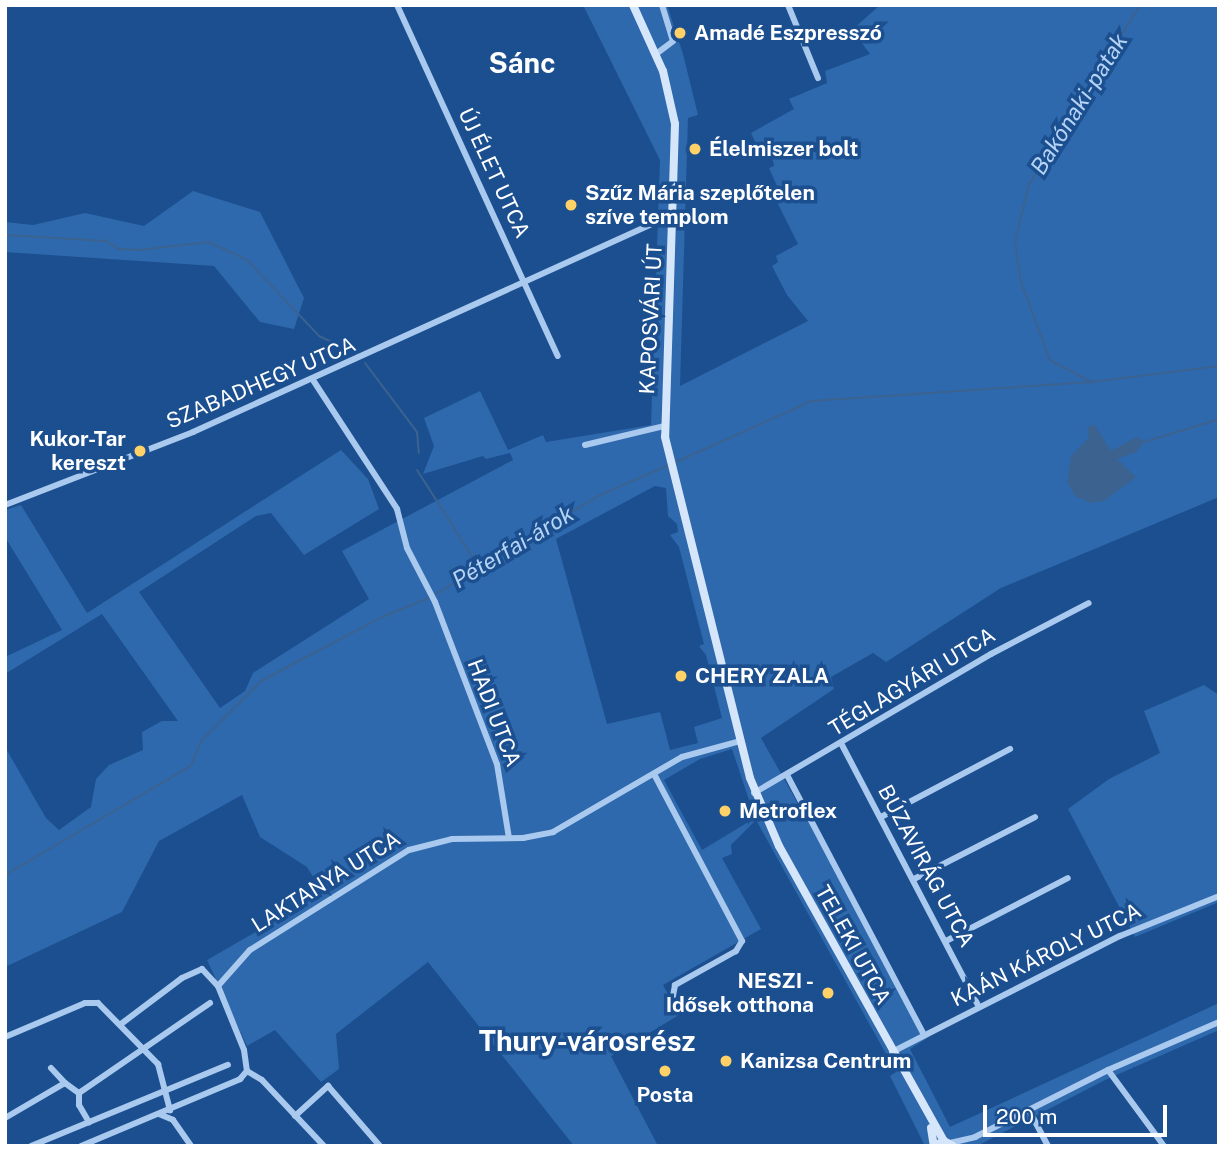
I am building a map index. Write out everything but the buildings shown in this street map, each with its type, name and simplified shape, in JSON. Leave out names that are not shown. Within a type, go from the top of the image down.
[{"type":"main road","name":"KAPOSVÁRI ÚT","points":[[633,5],[656,54],[676,124],[664,426],[671,466],[754,793]]},
{"type":"main road","name":"TELEKI UTCA","points":[[754,793],[779,846],[925,1112],[949,1143]]},
{"type":"main road","name":"TELEKI UTCA","points":[[925,1112],[934,1146]]},
{"type":"main road","points":[[934,1146],[949,1143]]},
{"type":"street","name":"ÚJ ÉLET UTCA","points":[[397,5],[558,356]]},
{"type":"street","points":[[656,54],[673,41],[662,5]]},
{"type":"street","points":[[789,5],[818,78]]},
{"type":"street","name":"SZABADHEGY UTCA","points":[[5,505],[139,454],[313,380],[527,284],[674,214]]},
{"type":"street","name":"HADI UTCA","points":[[313,380],[327,407],[362,449],[390,495],[407,548],[431,592],[499,769],[509,838]]},
{"type":"street","points":[[586,444],[664,426]]},
{"type":"street","name":"TÉGLAGYÁRI UTCA","points":[[754,793],[842,745],[991,653],[1089,603]]},
{"type":"street","name":"LAKTANYA UTCA","points":[[218,986],[250,950],[409,850],[452,839],[509,838],[561,828],[690,754],[740,741]]},
{"type":"street","name":"BÚZAVIRÁG UTCA","points":[[842,745],[978,1005]]},
{"type":"street","points":[[881,817],[1010,749]]},
{"type":"street","points":[[654,774],[742,941],[736,951],[675,985],[673,996]]},
{"type":"street","name":"TELEKI UTCA","points":[[787,775],[924,1035]]},
{"type":"street","points":[[914,879],[1035,817]]},
{"type":"street","points":[[946,942],[1068,878]]},
{"type":"street","name":"KAÁN KÁROLY UTCA","points":[[892,1052],[978,1005],[1120,936],[1219,896]]},
{"type":"street","points":[[121,1024],[197,970],[208,972],[218,986],[244,1050],[247,1071],[324,1146]]},
{"type":"street","points":[[5,1037],[92,1001],[121,1024],[159,1066],[163,1092],[170,1110]]},
{"type":"street","points":[[79,1093],[210,1003]]},
{"type":"street","points":[[964,1146],[975,1137],[1108,1070],[1219,1022]]},
{"type":"street","points":[[31,1146],[228,1065]]},
{"type":"street","points":[[51,1068],[79,1093]]},
{"type":"street","points":[[1108,1070],[1164,1146]]},
{"type":"street","points":[[81,1146],[240,1079],[247,1071]]},
{"type":"street","points":[[5,1118],[65,1083]]},
{"type":"street","points":[[295,1116],[328,1086],[380,1146]]},
{"type":"street","points":[[79,1093],[79,1105],[89,1122]]},
{"type":"street","points":[[176,1124],[180,1106]]},
{"type":"street","points":[[1029,1110],[1048,1146]]},
{"type":"street","points":[[159,1114],[176,1124],[191,1146]]},
{"type":"street","points":[[949,1143],[975,1137]]},
{"type":"shaded area","points":[[583,5],[667,5],[683,54],[698,115],[688,118],[680,386],[808,321],[787,295],[772,266],[778,262],[776,256],[798,244],[775,198],[781,195],[769,168],[774,166],[771,153],[762,156],[751,133],[794,109],[789,99],[827,83],[825,71],[870,54],[852,30],[880,5],[1218,5],[1219,497],[1001,588],[886,662],[873,653],[831,677],[834,689],[761,738],[929,1037],[910,1049],[950,1127],[1219,1003],[1219,1030],[1105,1080],[977,1146],[925,1146],[890,1076],[896,1072],[756,820],[731,845],[732,854],[722,858],[761,929],[663,985],[679,1015],[611,1056],[658,1146],[574,1146],[428,962],[336,1034],[339,1069],[321,1082],[275,1030],[247,1046],[207,960],[323,893],[307,867],[260,837],[242,795],[159,841],[122,912],[5,967],[5,747],[46,818],[59,830],[91,807],[96,779],[109,765],[143,750],[142,732],[162,721],[178,721],[102,614],[5,674],[5,657],[62,630],[5,537],[5,510],[21,505],[87,613],[341,450],[368,479],[379,509],[304,555],[271,513],[256,516],[139,592],[220,708],[245,691],[253,673],[369,599],[342,551],[513,460],[510,453],[486,459],[483,456],[423,474],[434,446],[424,418],[480,391],[508,450],[543,435],[546,442],[651,425],[660,160]],"holes":[[[655,486],[666,488],[668,516],[677,524],[678,532],[670,535],[679,547],[704,644],[699,646],[706,655],[722,718],[694,727],[698,743],[670,750],[660,712],[607,724],[556,539]],[[732,749],[755,818],[702,850],[664,780],[700,759]]]},
{"type":"shaded area","points":[[193,191],[260,212],[304,298],[294,329],[260,322],[214,266],[5,252],[5,222],[33,225],[85,213],[144,226]]},
{"type":"shaded area","points":[[1094,424],[1111,451],[1137,437],[1144,442],[1136,452],[1117,459],[1136,477],[1104,501],[1091,503],[1075,496],[1067,482],[1071,456],[1089,438],[1087,428]]},
{"type":"shaded area","points":[[1204,685],[1219,695],[1219,902],[1135,937],[1068,809],[1109,779],[1160,753],[1144,711]]},
{"type":"waterway","name":"Bakónaki-patak","points":[[1140,5],[1029,184],[1015,242],[1021,282],[1050,360],[1091,382],[1219,366]]},
{"type":"waterway","points":[[5,235],[106,241],[119,249],[139,250],[209,242],[247,260],[319,336],[357,354]]},
{"type":"waterway","points":[[365,363],[417,432],[419,453]]},
{"type":"waterway","name":"Péterfai-árok","points":[[674,463],[811,401],[1091,382]]},
{"type":"waterway","points":[[1144,442],[1219,419]]},
{"type":"waterway","name":"Péterfai-árok","points":[[436,594],[600,495],[669,465]]},
{"type":"waterway","points":[[417,470],[479,567]]},
{"type":"waterway","name":"Péterfai-árok","points":[[5,875],[191,766],[201,741],[261,681],[380,618],[431,597]]},
{"type":"place","name":"Amadé Eszpresszó","points":[[680,33]]},
{"type":"place","name":"Élelmiszer bolt","points":[[695,149]]},
{"type":"place","name":"Szűz Mária szeplőtelen szíve templom","points":[[571,205]]},
{"type":"place","name":"Kukor-Tar kereszt","points":[[140,451]]},
{"type":"place","name":"CHERY ZALA","points":[[681,676]]},
{"type":"place","name":"Metroflex","points":[[725,811]]},
{"type":"place","name":"NESZI - Idősek otthona","points":[[828,993]]},
{"type":"place","name":"Kanizsa Centrum","points":[[726,1061]]},
{"type":"place","name":"Posta","points":[[665,1071]]},
{"type":"district","name":"Sánc","points":[[522,63]]},
{"type":"district","name":"Thury-városrész","points":[[587,1041]]}]
